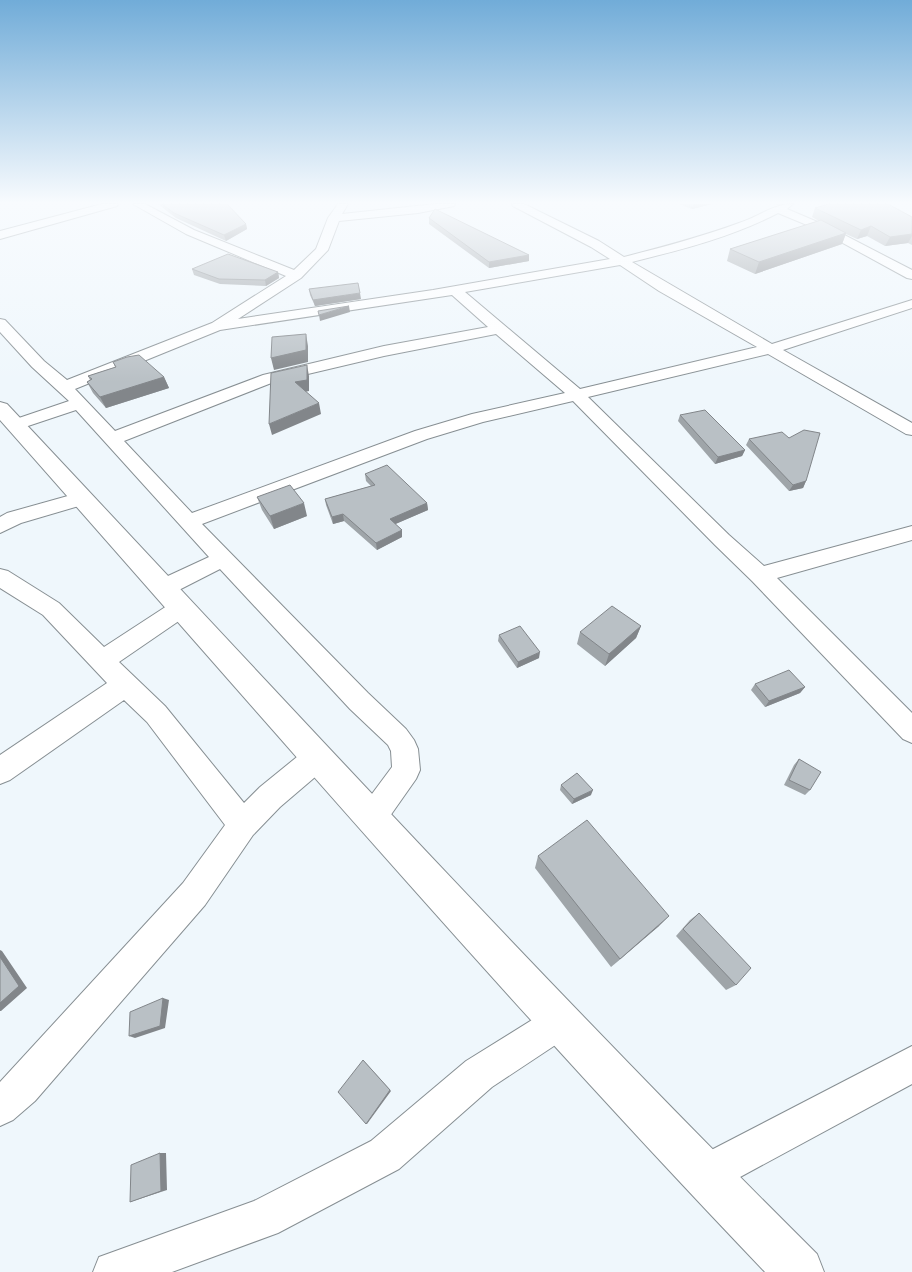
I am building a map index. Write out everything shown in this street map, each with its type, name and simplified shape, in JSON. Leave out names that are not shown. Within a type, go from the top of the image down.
[{"type":"street","points":[[267,263],[296,275]]},
{"type":"street","points":[[308,263],[296,275],[217,326],[72,395],[8,416],[560,1022],[704,1175],[799,1272]]},
{"type":"street","points":[[217,326],[614,263]]},
{"type":"street","points":[[624,263],[912,430]]},
{"type":"street","points":[[890,263],[912,275]]},
{"type":"street","points":[[454,290],[575,393],[722,540],[760,575],[912,731]]},
{"type":"street","points":[[188,522],[421,435],[575,393],[770,349],[912,304]]},
{"type":"street","points":[[0,324],[38,364],[72,395],[188,522],[359,701],[397,737],[404,749],[406,770],[372,816]]},
{"type":"street","points":[[112,439],[269,378],[384,351],[498,328]]},
{"type":"street","points":[[0,526],[14,518],[82,498]]},
{"type":"street","points":[[760,575],[912,533]]},
{"type":"street","points":[[102,661],[172,598],[223,558]]},
{"type":"street","points":[[0,577],[51,609],[156,714],[243,825]]},
{"type":"street","points":[[0,771],[125,685]]},
{"type":"street","points":[[0,1107],[22,1088],[194,894],[243,825],[270,796],[318,757]]},
{"type":"street","points":[[114,1272],[263,1218],[385,1156],[479,1074],[560,1022]]},
{"type":"street","points":[[704,1175],[912,1064]]},
{"type":"building","points":[[206,263],[254,263],[278,272],[265,280],[219,279],[192,269]]},
{"type":"building","points":[[358,283],[360,293],[313,300],[309,289]]},
{"type":"building","points":[[349,306],[319,315],[318,311]]},
{"type":"building","points":[[306,334],[306,350],[271,358],[272,337]]},
{"type":"building","points":[[139,355],[164,377],[100,397],[87,382],[92,379],[88,376],[116,367],[113,362]]},
{"type":"building","points":[[307,365],[307,380],[295,382],[319,403],[269,424],[271,373]]},
{"type":"building","points":[[705,410],[745,450],[718,457],[680,415]]},
{"type":"building","points":[[804,430],[820,433],[806,481],[793,485],[749,439],[782,432],[789,438]]},
{"type":"building","points":[[387,465],[427,503],[390,519],[402,530],[376,543],[343,514],[332,517],[325,499],[375,485],[365,474]]},
{"type":"building","points":[[290,485],[304,503],[270,516],[257,497]]},
{"type":"building","points":[[612,606],[641,626],[609,654],[580,632]]},
{"type":"building","points":[[520,626],[540,652],[518,662],[499,635]]},
{"type":"building","points":[[789,670],[805,687],[769,701],[755,684]]},
{"type":"building","points":[[799,759],[821,772],[810,790],[789,780]]},
{"type":"building","points":[[577,773],[593,790],[574,799],[561,785]]},
{"type":"building","points":[[587,820],[669,916],[620,959],[538,856]]},
{"type":"building","points":[[699,913],[751,968],[736,985],[683,929]]},
{"type":"building","points":[[0,957],[19,986],[0,1003]]},
{"type":"building","points":[[163,998],[160,1026],[129,1036],[130,1012]]},
{"type":"building","points":[[363,1060],[390,1090],[366,1124],[338,1092]]},
{"type":"building","points":[[160,1153],[161,1191],[130,1202],[131,1165]]}]
